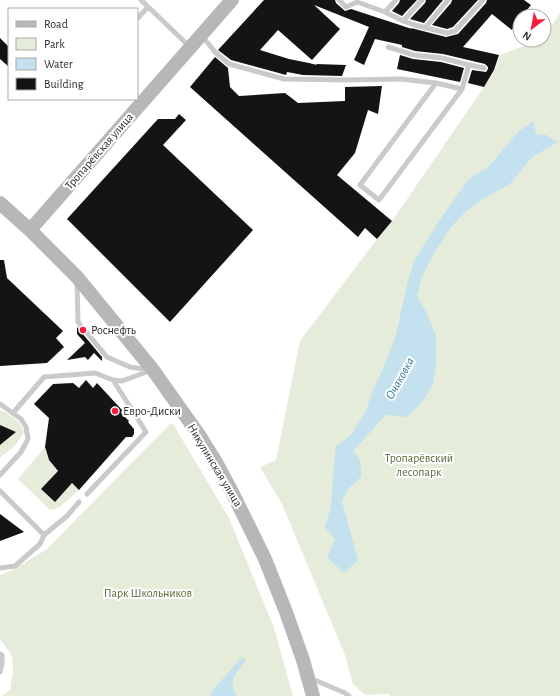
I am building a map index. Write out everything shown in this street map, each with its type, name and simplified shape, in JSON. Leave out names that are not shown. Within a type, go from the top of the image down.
[{"type":"main road","name":"Тропарёвская улица","points":[[30,230],[232,0]]},
{"type":"main road","name":"Никулинская улица","points":[[0,204],[30,230],[77,277],[153,370],[199,435],[217,464],[243,513],[264,559],[286,612],[309,677],[313,696]]},
{"type":"lane","points":[[141,0],[190,47]]},
{"type":"lane","points":[[338,0],[346,7],[358,1],[385,12],[403,22],[447,33],[455,31],[483,0]]},
{"type":"lane","points":[[385,12],[396,0]]},
{"type":"lane","points":[[403,22],[422,0]]},
{"type":"lane","points":[[425,28],[448,0]]},
{"type":"lane","points":[[138,18],[148,7]]},
{"type":"lane","points":[[201,35],[215,52],[229,64],[284,79],[401,79],[436,83],[462,89]]},
{"type":"lane","points":[[388,47],[414,55],[442,58],[484,68]]},
{"type":"lane","points":[[436,83],[360,185],[379,200],[462,89],[469,65]]},
{"type":"lane","points":[[77,277],[78,322],[107,357],[130,367],[153,370]]},
{"type":"lane","points":[[13,413],[44,377],[95,373],[113,380],[122,381],[153,370]]},
{"type":"lane","points":[[87,494],[146,432],[113,380]]},
{"type":"lane","points":[[0,404],[21,419],[26,427],[28,439],[21,452],[0,475]]},
{"type":"lane","points":[[0,491],[44,535]]},
{"type":"lane","points":[[0,568],[15,566],[40,544],[44,535],[68,516],[79,502]]},
{"type":"lane","points":[[0,654],[2,655],[0,672]]},
{"type":"lane","points":[[309,677],[349,696]]},
{"type":"green space","name":"Тропарёвский лесопарк","points":[[560,13],[560,696],[365,695],[353,684],[345,655],[282,504],[260,467],[276,460],[300,341],[392,221],[493,74],[501,55],[519,48],[552,48],[552,25]]},
{"type":"green space","points":[[0,410],[15,419],[24,432],[14,446],[0,457],[0,445],[16,432],[0,425]]},
{"type":"green space","name":"Парк Школьников","points":[[171,423],[229,518],[274,628],[293,696],[2,696],[10,690],[13,671],[12,656],[0,639],[0,575],[13,570],[47,549]]},
{"type":"green space","points":[[45,447],[48,458],[55,468],[79,490],[60,507],[50,510],[18,479]]},
{"type":"water","name":"Очаковка","points":[[533,121],[536,134],[546,135],[558,142],[531,158],[510,184],[466,211],[451,227],[434,253],[422,277],[417,296],[426,312],[436,336],[436,366],[433,385],[420,405],[407,417],[386,415],[353,451],[356,454],[361,466],[361,477],[349,488],[342,501],[358,560],[344,573],[327,557],[335,540],[325,527],[330,510],[336,446],[351,435],[366,411],[372,392],[396,335],[408,280],[414,261],[439,221],[468,180],[490,165],[519,131]]},
{"type":"water","points":[[242,657],[246,660],[236,673],[233,681],[234,690],[237,696],[210,696],[212,691]]},
{"type":"building","points":[[264,0],[335,0],[336,3],[345,11],[351,9],[412,29],[411,28],[446,37],[458,34],[487,0],[524,0],[531,5],[529,8],[512,8],[512,30],[492,14],[463,47],[499,55],[494,70],[484,87],[468,83],[472,70],[486,72],[488,67],[485,64],[443,54],[415,51],[402,47],[402,45],[375,39],[364,65],[354,60],[369,27],[314,5],[340,29],[312,60],[278,30],[260,50],[289,59],[317,65],[316,64],[346,65],[342,76],[303,75],[287,72],[286,75],[231,60],[218,50]]},
{"type":"building","points":[[400,0],[417,0],[402,16],[392,11]]},
{"type":"building","points":[[426,0],[443,0],[424,23],[410,19],[425,3]]},
{"type":"building","points":[[452,0],[478,0],[453,27],[447,29],[432,25],[451,3]]},
{"type":"building","points":[[0,38],[8,46],[8,66],[0,59]]},
{"type":"building","points":[[400,55],[413,59],[441,62],[464,68],[460,82],[397,69]]},
{"type":"building","points":[[215,57],[228,68],[230,87],[239,96],[285,93],[298,103],[345,101],[345,87],[382,86],[378,114],[368,110],[355,153],[337,175],[392,221],[377,239],[365,228],[358,237],[190,87]]},
{"type":"building","points":[[179,114],[186,120],[163,145],[253,230],[170,322],[67,219],[158,119],[175,119]]},
{"type":"building","points":[[0,260],[4,260],[7,278],[63,331],[56,338],[64,347],[47,363],[0,366]]},
{"type":"building","points":[[77,327],[102,357],[102,361],[94,353],[88,360],[85,357],[67,360],[85,343],[77,334]]},
{"type":"building","points":[[86,380],[93,388],[97,383],[122,410],[121,413],[134,429],[134,434],[132,437],[126,437],[79,490],[72,483],[55,502],[41,489],[58,471],[49,460],[45,447],[49,418],[34,404],[53,384],[73,383],[79,388]]},
{"type":"building","points":[[0,425],[16,432],[0,445]]},
{"type":"building","points":[[0,514],[24,532],[0,541]]},
{"type":"place","name":"Роснефть","points":[[83,330]]},
{"type":"place","name":"Евро-Диски","points":[[115,411]]}]
